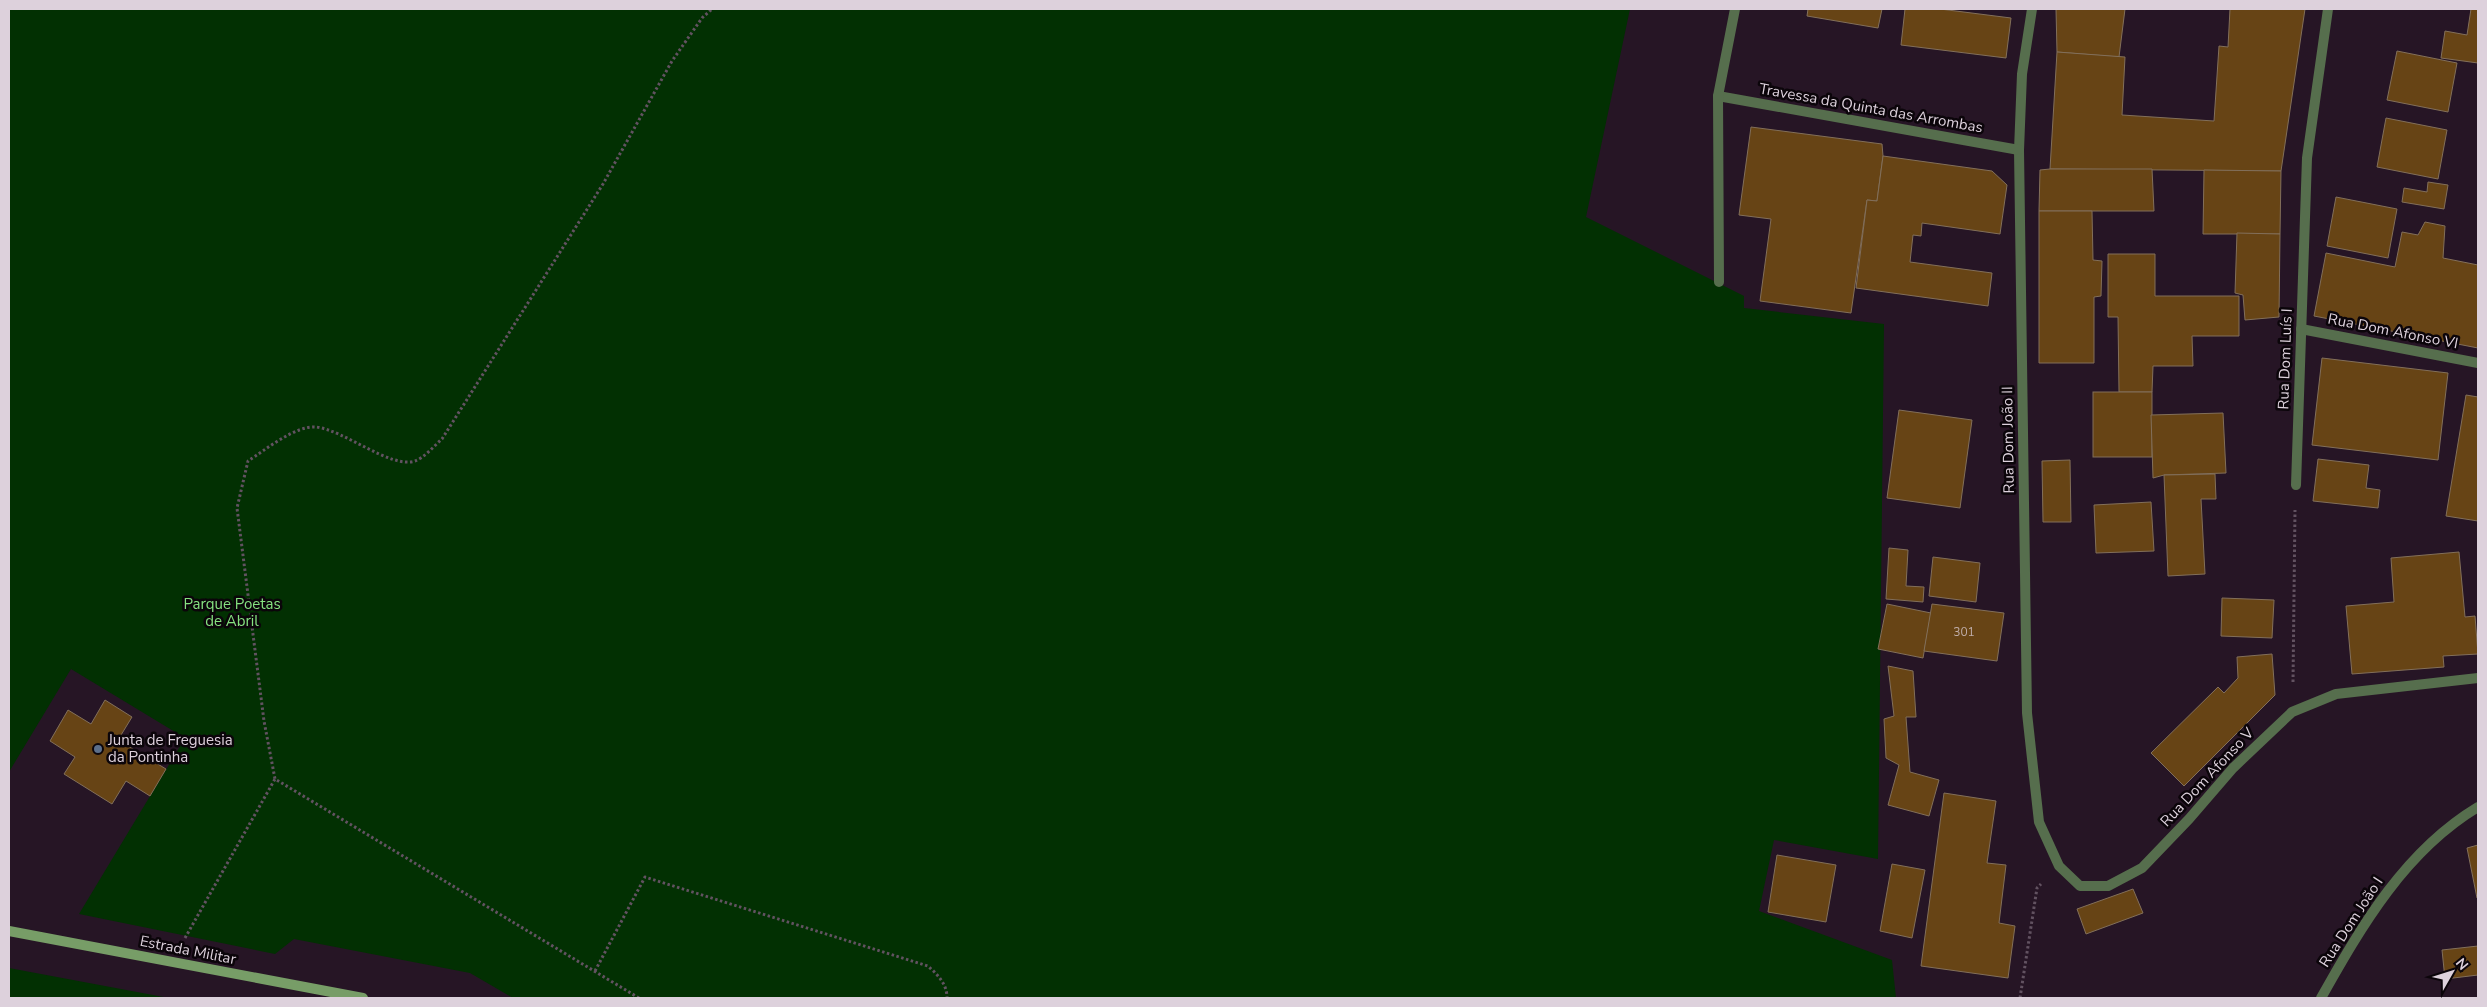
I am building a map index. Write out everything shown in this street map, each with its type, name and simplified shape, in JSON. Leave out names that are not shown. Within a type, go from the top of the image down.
[{"type":"street","points":[[1719,282],[1718,96],[1735,9]]},
{"type":"street","name":"Rua Dom João II","points":[[2032,9],[2022,74],[2019,150],[2027,713],[2038,822],[2059,866]]},
{"type":"street","name":"Rua Dom Luís I","points":[[2296,485],[2307,158],[2328,9]]},
{"type":"street","name":"Travessa da Quinta das Arrombas","points":[[1718,96],[2019,150]]},
{"type":"street","name":"Rua Dom Afonso VI","points":[[2301,329],[2478,363]]},
{"type":"street","name":"Rua Dom Afonso V","points":[[2059,866],[2080,886],[2108,886],[2142,868],[2189,819],[2233,768],[2292,712],[2336,694],[2478,678]]},
{"type":"street","name":"Rua Dom João I","points":[[2321,998],[2349,948],[2389,888],[2434,839],[2477,808]]},
{"type":"street","name":"Estrada Militar","points":[[9,931],[362,998]]},
{"type":"path","points":[[171,962],[275,779],[264,721],[237,508],[248,461],[298,430],[315,427],[341,435],[402,463],[417,461],[442,439],[603,184],[672,61],[702,18],[712,9]]},
{"type":"path","points":[[2292,712],[2296,485]]},
{"type":"path","points":[[275,779],[639,998]]},
{"type":"path","points":[[2020,998],[2037,888],[2059,866]]},
{"type":"path","points":[[595,971],[645,877],[928,966],[940,977],[947,992],[947,998]]},
{"type":"green space","name":"Parque Poetas de Abril","points":[[9,9],[1630,9],[1586,217],[1744,296],[1744,308],[1884,324],[1878,859],[1774,840],[1759,911],[1892,960],[1896,998],[513,998],[470,973],[294,939],[275,954],[79,914],[185,738],[71,669],[9,772]]},
{"type":"green space","points":[[9,968],[169,998],[9,998]]},
{"type":"building","points":[[1808,9],[1882,9],[1878,28],[1807,16]]},
{"type":"building","points":[[1905,9],[1940,9],[2011,18],[2006,58],[1901,45]]},
{"type":"building","points":[[2056,9],[2125,9],[2119,57],[2057,52]]},
{"type":"building","points":[[2230,9],[2305,9],[2281,171],[2050,169],[2057,52],[2125,57],[2122,115],[2214,121],[2219,46],[2228,47]]},
{"type":"building","points":[[2471,9],[2478,9],[2478,63],[2441,58],[2445,31],[2467,35]]},
{"type":"building","points":[[2397,51],[2457,63],[2448,112],[2387,100]]},
{"type":"building","points":[[2386,118],[2447,130],[2438,179],[2377,167]]},
{"type":"building","points":[[1751,127],[1882,144],[1883,156],[1877,201],[1867,200],[1851,313],[1760,301],[1771,219],[1739,215]]},
{"type":"building","points":[[1883,156],[1992,171],[2007,185],[2000,234],[1922,223],[1921,236],[1913,235],[1910,262],[1992,273],[1988,306],[1856,288],[1867,200],[1877,201]]},
{"type":"building","points":[[2152,169],[2154,211],[2039,211],[2040,170]]},
{"type":"building","points":[[2204,170],[2281,171],[2280,234],[2203,234]]},
{"type":"building","points":[[2428,182],[2448,185],[2444,209],[2402,202],[2404,188],[2427,192]]},
{"type":"building","points":[[2336,197],[2397,209],[2388,258],[2327,246]]},
{"type":"building","points":[[2039,211],[2092,211],[2093,260],[2102,261],[2101,296],[2094,297],[2094,363],[2039,363]]},
{"type":"building","points":[[2425,222],[2445,226],[2443,258],[2478,265],[2478,348],[2314,316],[2326,253],[2395,267],[2402,232],[2418,235]]},
{"type":"building","points":[[2237,233],[2280,234],[2279,317],[2245,320],[2243,295],[2235,293]]},
{"type":"building","points":[[2108,254],[2155,254],[2155,296],[2239,296],[2239,336],[2192,336],[2193,366],[2153,366],[2152,392],[2119,392],[2118,317],[2108,317]]},
{"type":"building","points":[[2322,358],[2448,373],[2438,460],[2312,445]]},
{"type":"building","points":[[2093,392],[2152,392],[2152,457],[2093,457]]},
{"type":"building","points":[[2466,395],[2478,397],[2478,521],[2446,516]]},
{"type":"building","points":[[1899,410],[1972,420],[1960,508],[1887,498]]},
{"type":"building","points":[[2223,413],[2226,473],[2164,475],[2153,478],[2151,415]]},
{"type":"building","points":[[2318,459],[2369,465],[2366,488],[2380,490],[2378,508],[2313,501]]},
{"type":"building","points":[[2070,460],[2071,522],[2043,522],[2042,461]]},
{"type":"building","points":[[2215,474],[2216,499],[2201,499],[2205,574],[2168,576],[2164,475]]},
{"type":"building","points":[[2151,502],[2154,551],[2096,553],[2094,505]]},
{"type":"building","points":[[1889,548],[1908,550],[1906,586],[1924,587],[1923,602],[1886,599]]},
{"type":"building","points":[[2459,552],[2465,617],[2475,616],[2478,654],[2443,656],[2444,667],[2352,674],[2346,606],[2394,602],[2391,558]]},
{"type":"building","points":[[1933,557],[1980,563],[1976,602],[1929,596]]},
{"type":"building","points":[[2222,598],[2274,600],[2272,638],[2221,636]]},
{"type":"building","points":[[1887,604],[1931,613],[1923,658],[1878,649]]},
{"type":"building","points":[[1932,604],[2004,613],[1997,661],[1924,651]]},
{"type":"building","points":[[2272,654],[2275,695],[2184,786],[2151,753],[2218,687],[2224,693],[2238,678],[2237,657]]},
{"type":"building","points":[[1888,666],[1913,671],[1916,717],[1906,717],[1910,772],[1939,780],[1929,816],[1888,805],[1899,765],[1886,758],[1884,719],[1894,716]]},
{"type":"building","name":"Junta de Freguesia da Pontinha","points":[[105,700],[132,717],[118,740],[166,769],[150,796],[126,781],[112,804],[64,774],[75,757],[50,741],[68,710],[91,724]]},
{"type":"building","points":[[1944,793],[1996,801],[1987,863],[2006,865],[1999,923],[2015,926],[2008,978],[1921,966]]},
{"type":"building","points":[[2478,845],[2478,898],[2477,898],[2467,848]]},
{"type":"building","points":[[1777,855],[1836,865],[1826,922],[1768,912]]},
{"type":"building","points":[[1892,864],[1925,870],[1912,938],[1880,931]]},
{"type":"building","points":[[2133,889],[2143,913],[2086,934],[2077,909]]},
{"type":"building","points":[[2478,946],[2478,975],[2445,979],[2442,950]]},
{"type":"place","name":"Junta de Freguesia da Pontinha","points":[[98,749]]}]
